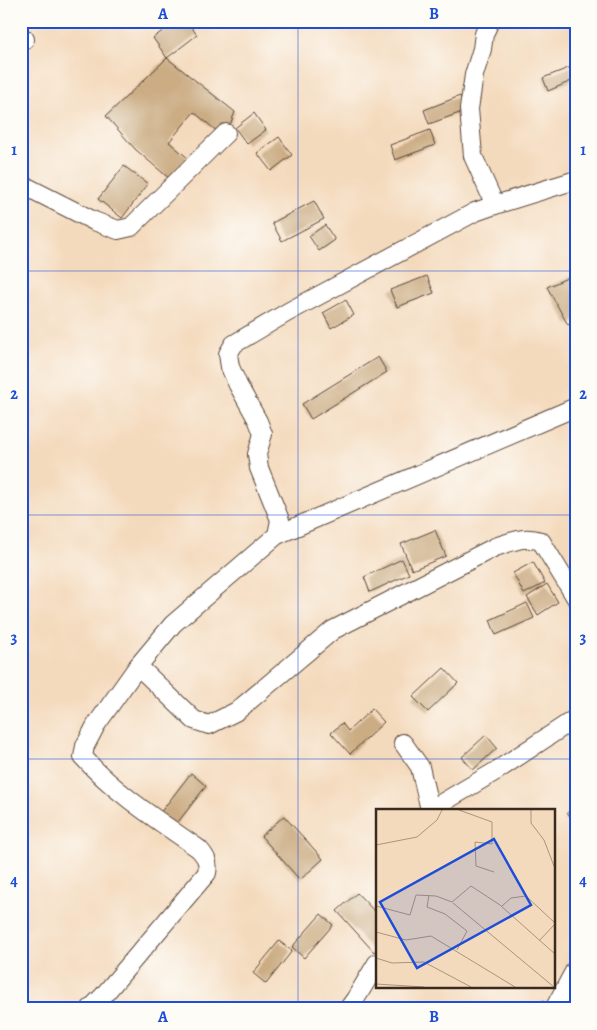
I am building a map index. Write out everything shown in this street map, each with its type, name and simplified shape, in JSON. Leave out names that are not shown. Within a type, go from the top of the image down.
[{"type":"street","points":[[490,21],[484,34],[482,49],[474,75],[469,109],[473,156],[495,205]]},
{"type":"street","points":[[21,37],[25,40],[21,43]]},
{"type":"street","points":[[21,184],[94,221],[118,230],[131,227],[226,133]]},
{"type":"street","points":[[277,535],[280,520],[259,468],[257,454],[263,434],[230,366],[228,354],[234,344],[288,312],[475,212],[576,180]]},
{"type":"street","points":[[90,1009],[208,873],[209,865],[205,856],[199,850],[131,801],[83,757],[85,746],[96,725],[138,666],[173,624],[277,535],[576,407]]},
{"type":"street","points":[[138,666],[194,720],[209,725],[237,712],[334,630],[495,547],[521,539],[531,538],[541,541],[576,598]]},
{"type":"street","points":[[432,809],[496,771],[576,718]]},
{"type":"street","points":[[403,744],[420,767],[430,809]]},
{"type":"street","points":[[348,1009],[376,965]]},
{"type":"street","points":[[554,1009],[576,968]]},
{"type":"building","points":[[176,21],[187,21],[197,35],[167,58],[153,38]]},
{"type":"building","points":[[167,58],[235,112],[225,138],[194,112],[169,142],[189,159],[171,180],[135,149],[106,116]]},
{"type":"building","points":[[576,65],[576,79],[548,91],[543,78]]},
{"type":"building","points":[[460,96],[465,111],[429,124],[424,110]]},
{"type":"building","points":[[254,113],[266,130],[247,144],[235,128]]},
{"type":"building","points":[[430,130],[435,145],[395,160],[390,145]]},
{"type":"building","points":[[279,137],[292,155],[271,171],[257,153]]},
{"type":"building","points":[[124,166],[148,184],[122,218],[98,199]]},
{"type":"building","points":[[314,201],[324,219],[282,241],[272,223]]},
{"type":"building","points":[[325,225],[335,240],[319,251],[309,236]]},
{"type":"building","points":[[576,274],[576,321],[568,325],[547,287]]},
{"type":"building","points":[[427,276],[434,293],[397,307],[390,290]]},
{"type":"building","points":[[346,300],[354,315],[331,328],[323,313]]},
{"type":"building","points":[[378,357],[387,372],[311,419],[302,404]]},
{"type":"building","points":[[435,530],[446,556],[412,570],[401,544]]},
{"type":"building","points":[[402,559],[409,574],[370,592],[364,577]]},
{"type":"building","points":[[533,562],[545,583],[524,594],[513,573]]},
{"type":"building","points":[[547,584],[558,602],[538,615],[527,597]]},
{"type":"building","points":[[527,603],[534,618],[496,635],[490,620]]},
{"type":"building","points":[[444,668],[458,683],[428,712],[413,697]]},
{"type":"building","points":[[372,709],[384,722],[350,754],[331,733],[342,723],[348,731]]},
{"type":"building","points":[[486,735],[497,748],[473,770],[462,757]]},
{"type":"building","points":[[191,773],[206,786],[175,826],[160,813]]},
{"type":"building","points":[[576,805],[576,823],[567,813]]},
{"type":"building","points":[[284,816],[323,859],[300,880],[261,836]]},
{"type":"building","points":[[357,893],[376,913],[376,950],[374,952],[337,911]]},
{"type":"building","points":[[321,914],[333,925],[304,958],[292,947]]},
{"type":"building","points":[[279,941],[292,951],[266,984],[253,973]]},
{"type":"building","points":[[542,1001],[552,1006],[551,1009],[538,1009]]}]
